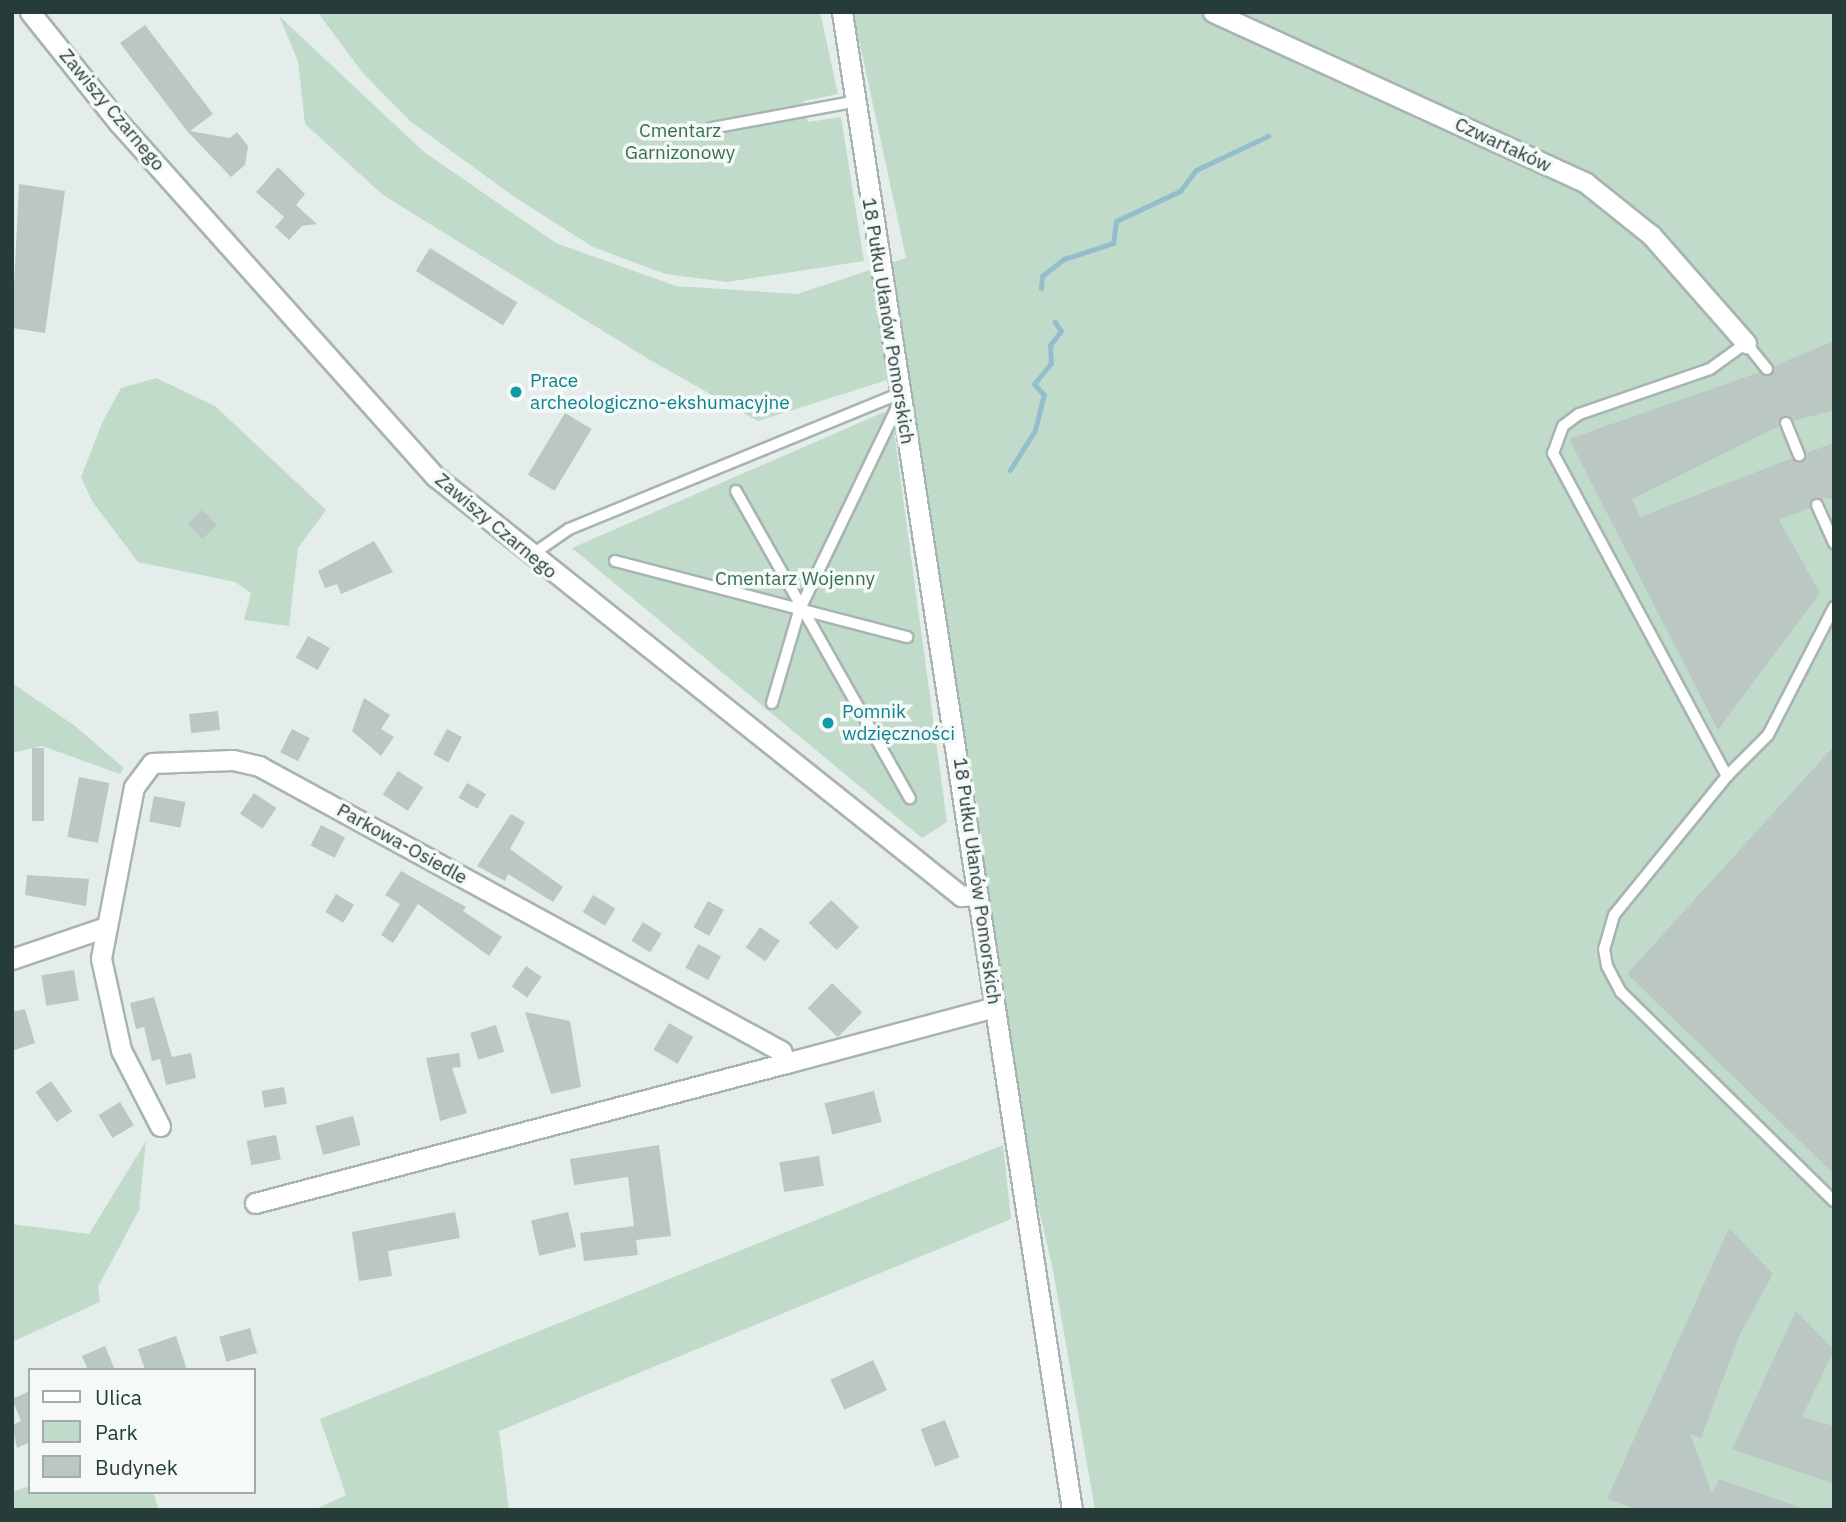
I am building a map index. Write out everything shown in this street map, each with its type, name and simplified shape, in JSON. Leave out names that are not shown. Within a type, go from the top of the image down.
[{"type":"street","name":"Zawiszy Czarnego","points":[[30,12],[119,123],[436,477],[530,556],[961,896],[977,895]]},
{"type":"street","name":"18 Pułku Ułanów Pomorskich","points":[[842,12],[852,102],[900,396],[1071,1507]]},
{"type":"street","name":"Czwartaków","points":[[1213,12],[1586,183],[1651,235],[1746,343]]},
{"type":"street","name":"Parkowa-Osiedle","points":[[160,1126],[111,1021],[103,928],[139,775],[152,763],[247,762],[781,1051],[786,1063]]},
{"type":"street","points":[[12,959],[103,928]]},
{"type":"street","points":[[255,1203],[995,1007]]},
{"type":"lane","points":[[712,128],[852,102]]},
{"type":"lane","points":[[1727,776],[1553,453],[1563,426],[1579,414],[1710,369],[1746,343],[1767,369]]},
{"type":"lane","points":[[530,556],[569,529],[900,396]]},
{"type":"lane","points":[[772,703],[799,611],[900,396]]},
{"type":"lane","points":[[1786,423],[1799,455]]},
{"type":"lane","points":[[736,491],[799,611],[910,798]]},
{"type":"lane","points":[[1817,505],[1834,543]]},
{"type":"lane","points":[[615,561],[799,611],[907,636]]},
{"type":"lane","points":[[1834,607],[1768,735],[1727,776],[1614,915],[1604,949],[1607,967],[1621,992],[1834,1201]]},
{"type":"green space","name":"Cmentarz Garnizonowy","points":[[820,12],[838,94],[804,101],[805,111],[808,122],[841,117],[864,261],[727,282],[665,274],[593,247],[513,196],[410,121],[362,72],[319,14]]},
{"type":"green space","points":[[853,12],[1834,12],[1834,1510],[1095,1510],[1052,1265],[1022,1138],[903,375],[758,421],[650,360],[383,195],[305,124],[298,61],[279,16],[424,152],[556,243],[676,286],[797,294],[906,258]]},
{"type":"green space","points":[[156,378],[215,406],[326,510],[298,548],[289,626],[244,620],[251,593],[235,582],[138,562],[92,501],[81,477],[102,423],[121,388]]},
{"type":"green space","name":"Cmentarz Wojenny","points":[[884,412],[892,416],[947,822],[922,838],[572,548]]},
{"type":"green space","points":[[12,683],[75,726],[124,768],[120,774],[42,746],[12,753]]},
{"type":"green space","points":[[146,1141],[139,1210],[98,1287],[100,1302],[12,1342],[12,1224],[89,1234]]},
{"type":"green space","points":[[1003,1145],[1011,1219],[499,1431],[509,1510],[314,1510],[346,1495],[320,1419]]},
{"type":"green space","points":[[28,1487],[28,1494],[154,1494],[159,1510],[12,1510],[12,1492]]},
{"type":"building","points":[[145,25],[213,114],[190,131],[230,138],[237,132],[248,146],[245,165],[231,177],[187,131],[120,43]]},
{"type":"building","points":[[278,167],[305,194],[296,205],[317,224],[302,226],[289,240],[275,227],[284,217],[256,192]]},
{"type":"building","points":[[19,184],[65,191],[45,333],[12,328]]},
{"type":"building","points":[[430,248],[517,303],[503,325],[416,271]]},
{"type":"building","points":[[1834,341],[1834,410],[1793,421],[1783,416],[1779,426],[1632,499],[1640,517],[1792,458],[1801,462],[1806,453],[1834,443],[1834,499],[1815,498],[1810,508],[1779,520],[1820,593],[1718,730],[1569,439],[1760,372],[1769,376],[1774,366]]},
{"type":"building","points":[[565,413],[592,429],[554,491],[528,475]]},
{"type":"building","points":[[202,510],[217,525],[203,539],[188,524]]},
{"type":"building","points":[[374,541],[393,572],[341,594],[337,584],[325,588],[318,571]]},
{"type":"building","points":[[308,636],[330,648],[318,670],[296,658]]},
{"type":"building","points":[[364,698],[390,715],[381,729],[394,737],[381,756],[352,731]]},
{"type":"building","points":[[218,711],[220,730],[191,733],[189,714]]},
{"type":"building","points":[[292,729],[310,738],[298,761],[280,752]]},
{"type":"building","points":[[447,729],[462,737],[448,763],[433,755]]},
{"type":"building","points":[[1834,746],[1834,1174],[1627,974]]},
{"type":"building","points":[[32,748],[44,748],[44,821],[32,821]]},
{"type":"building","points":[[398,771],[423,787],[408,811],[383,794]]},
{"type":"building","points":[[79,777],[109,783],[98,843],[67,837]]},
{"type":"building","points":[[467,783],[486,794],[478,809],[458,798]]},
{"type":"building","points":[[254,793],[276,808],[262,829],[240,814]]},
{"type":"building","points":[[154,796],[185,802],[180,828],[149,822]]},
{"type":"building","points":[[511,814],[525,822],[510,849],[563,887],[553,902],[508,874],[505,881],[477,866]]},
{"type":"building","points":[[321,825],[345,837],[335,858],[311,845]]},
{"type":"building","points":[[401,871],[466,907],[463,911],[502,937],[489,956],[418,904],[393,943],[381,935],[400,904],[385,895]]},
{"type":"building","points":[[27,875],[89,879],[86,906],[25,895]]},
{"type":"building","points":[[336,894],[354,905],[343,923],[325,912]]},
{"type":"building","points":[[593,895],[615,908],[605,926],[583,912]]},
{"type":"building","points":[[831,900],[859,927],[837,950],[809,923]]},
{"type":"building","points":[[708,901],[724,910],[709,936],[693,927]]},
{"type":"building","points":[[643,922],[662,934],[650,952],[631,941]]},
{"type":"building","points":[[760,927],[780,941],[765,961],[746,947]]},
{"type":"building","points":[[698,944],[721,956],[708,980],[685,968]]},
{"type":"building","points":[[526,966],[542,977],[527,997],[512,986]]},
{"type":"building","points":[[74,970],[79,1001],[46,1006],[41,975]]},
{"type":"building","points":[[832,983],[862,1012],[838,1037],[808,1008]]},
{"type":"building","points":[[154,997],[172,1057],[191,1053],[196,1078],[166,1085],[160,1059],[152,1061],[144,1027],[136,1029],[130,1003]]},
{"type":"building","points":[[25,1009],[35,1043],[12,1051],[12,1012]]},
{"type":"building","points":[[525,1012],[570,1021],[581,1087],[551,1094]]},
{"type":"building","points":[[669,1023],[693,1037],[678,1064],[654,1050]]},
{"type":"building","points":[[496,1025],[504,1052],[478,1060],[470,1033]]},
{"type":"building","points":[[459,1053],[461,1067],[452,1068],[467,1113],[440,1121],[426,1058]]},
{"type":"building","points":[[51,1081],[72,1111],[57,1122],[35,1092]]},
{"type":"building","points":[[284,1087],[287,1104],[264,1108],[261,1091]]},
{"type":"building","points":[[874,1091],[882,1122],[832,1134],[825,1103]]},
{"type":"building","points":[[120,1102],[134,1125],[112,1138],[99,1115]]},
{"type":"building","points":[[353,1116],[361,1145],[323,1155],[315,1126]]},
{"type":"building","points":[[276,1135],[281,1160],[251,1165],[247,1141]]},
{"type":"building","points":[[659,1145],[671,1236],[636,1240],[638,1255],[584,1261],[580,1233],[634,1226],[628,1177],[574,1185],[570,1159]]},
{"type":"building","points":[[819,1156],[824,1186],[784,1192],[779,1162]]},
{"type":"building","points":[[455,1212],[460,1238],[388,1251],[392,1276],[359,1281],[352,1232]]},
{"type":"building","points":[[568,1212],[576,1247],[539,1256],[531,1221]]},
{"type":"building","points":[[1729,1228],[1773,1274],[1740,1334],[1701,1438],[1690,1434],[1712,1493],[1719,1479],[1807,1510],[1638,1510],[1607,1499]]},
{"type":"building","points":[[1796,1311],[1834,1350],[1802,1417],[1834,1426],[1834,1484],[1732,1449]]},
{"type":"building","points":[[250,1328],[257,1353],[226,1362],[219,1337]]},
{"type":"building","points":[[176,1336],[186,1368],[144,1368],[138,1349]]},
{"type":"building","points":[[105,1346],[114,1368],[87,1368],[82,1356]]},
{"type":"building","points":[[873,1360],[887,1390],[844,1410],[830,1380]]},
{"type":"building","points":[[28,1392],[28,1443],[17,1448],[12,1425],[21,1421],[12,1399]]},
{"type":"building","points":[[945,1420],[959,1457],[935,1467],[921,1429]]},
{"type":"waterway","points":[[1041,288],[1042,276],[1064,259],[1113,243],[1116,221],[1180,191],[1196,170],[1268,136]]},
{"type":"waterway","points":[[1010,470],[1035,430],[1044,395],[1034,384],[1051,363],[1050,345],[1061,331],[1055,322]]},
{"type":"place","name":"Prace archeologiczno-ekshumacyjne","points":[[516,392]]},
{"type":"place","name":"Pomnik wdzięczności","points":[[828,723]]}]
